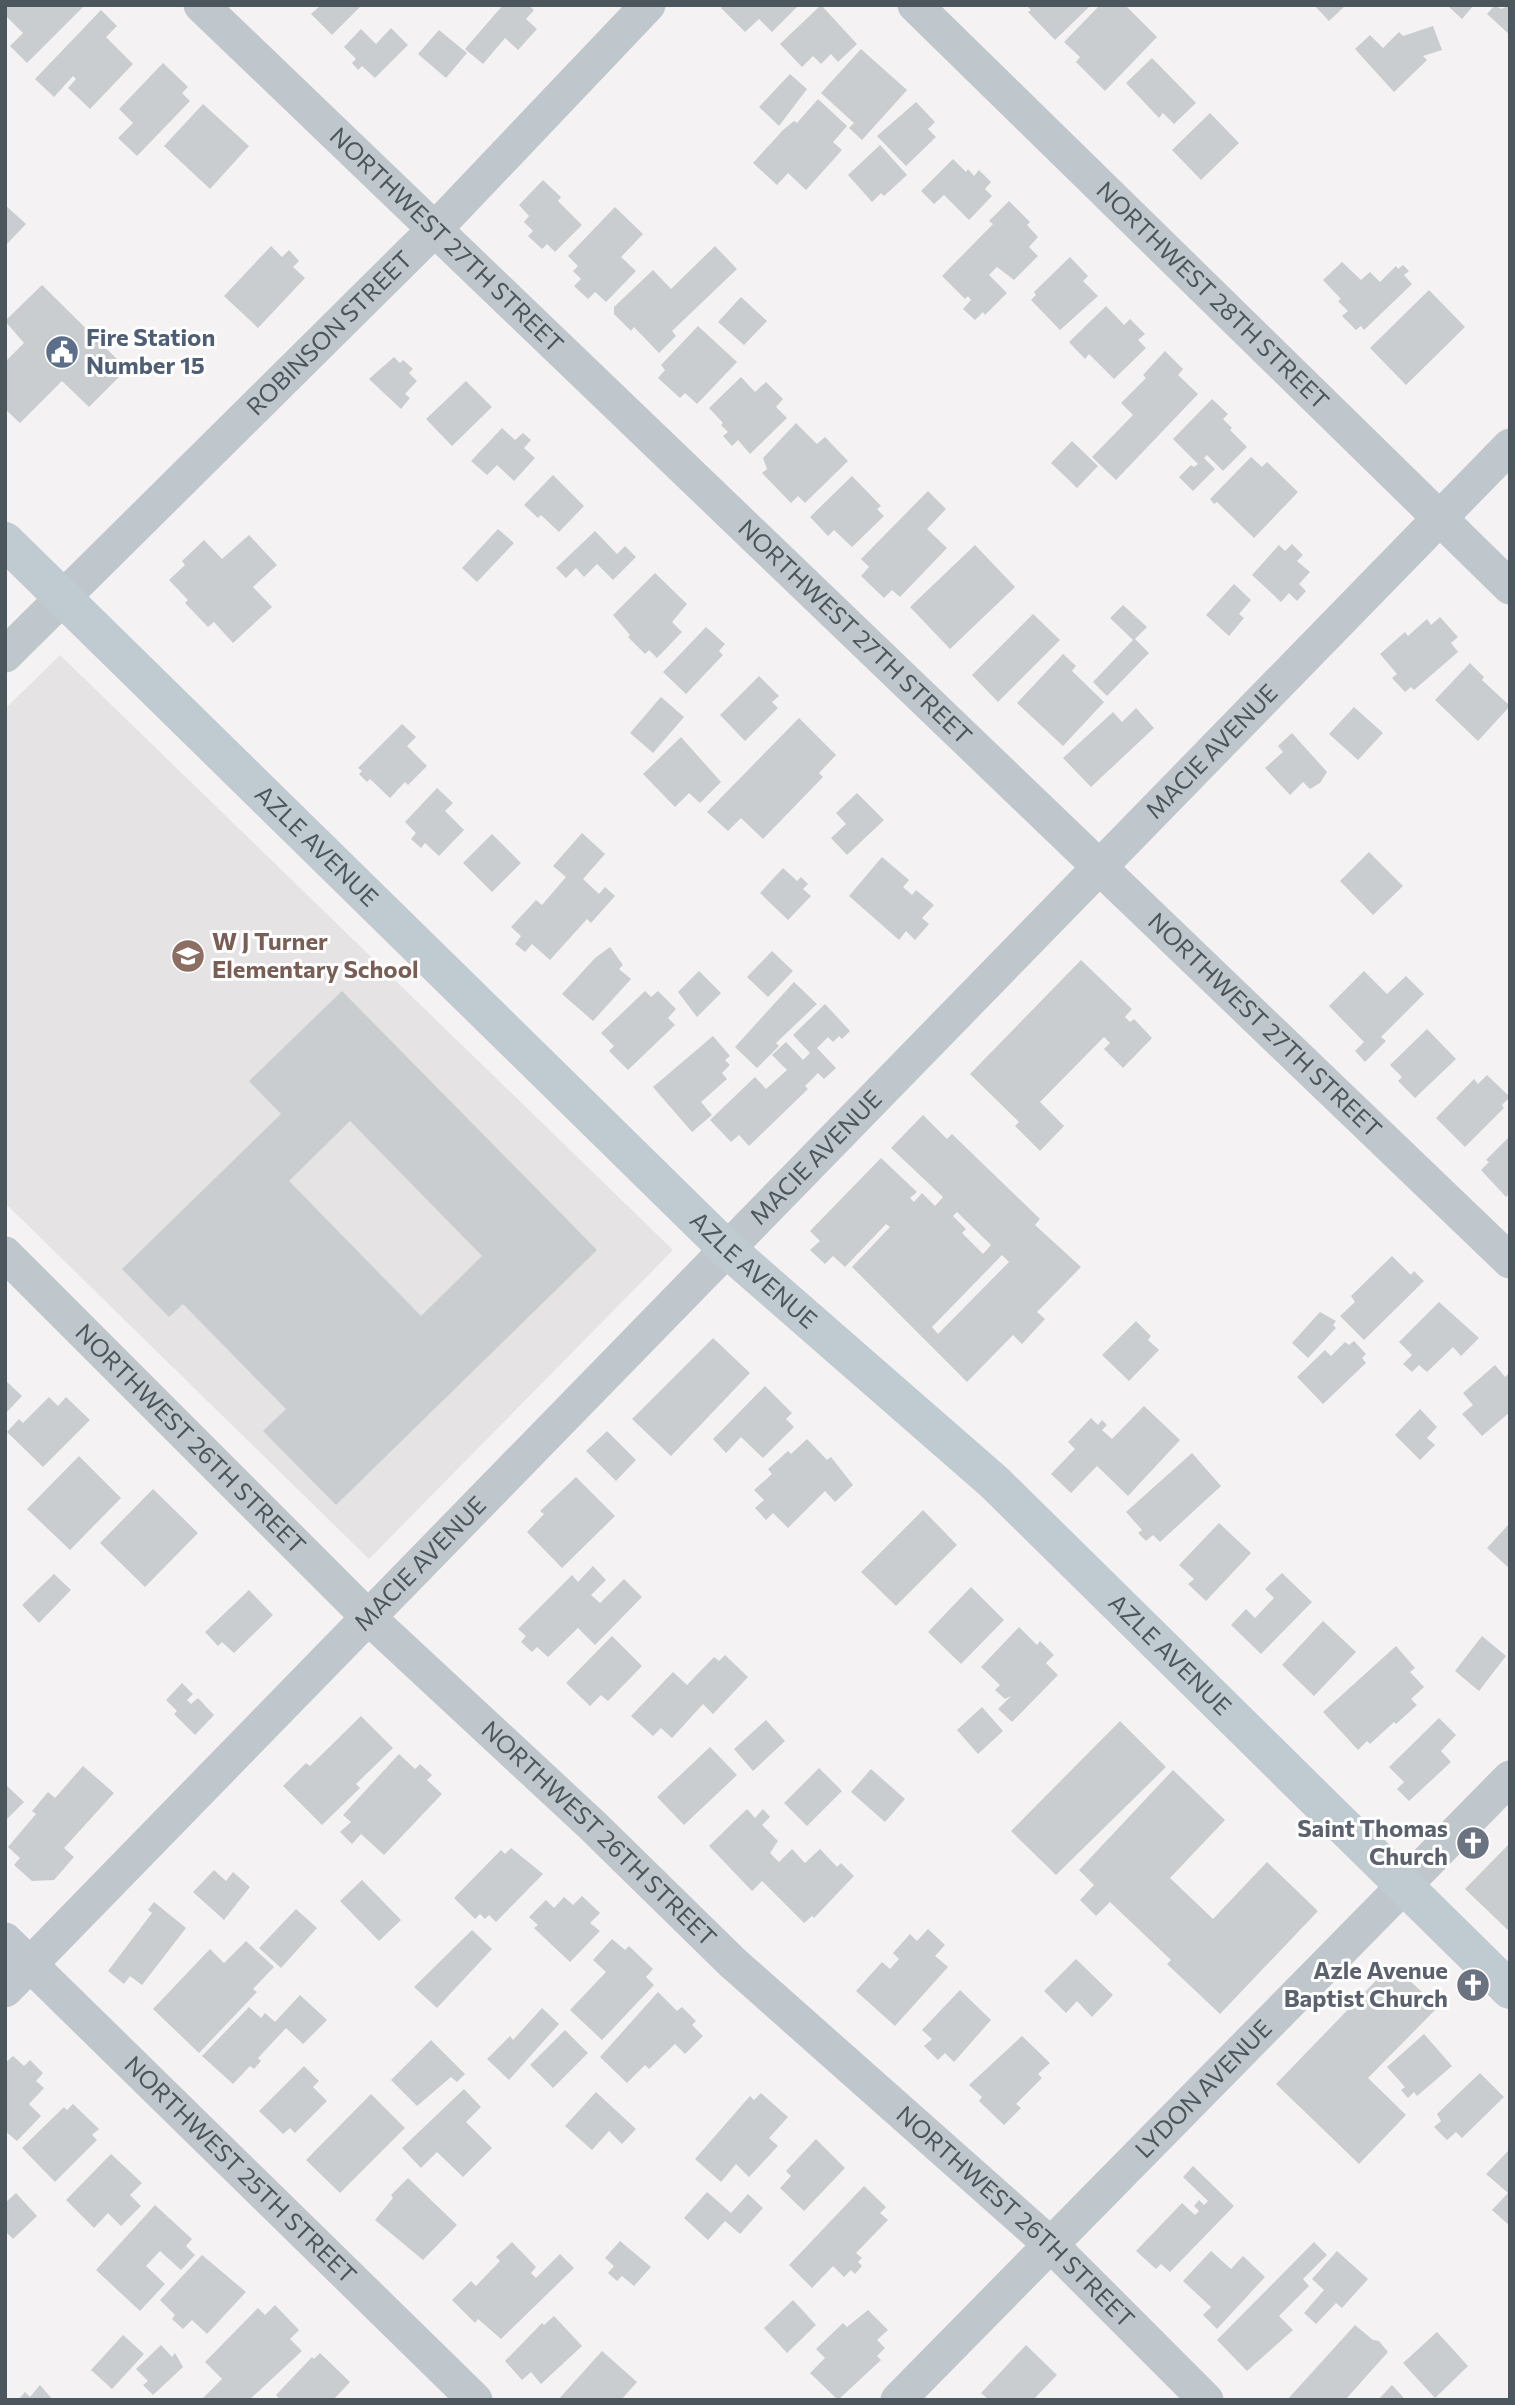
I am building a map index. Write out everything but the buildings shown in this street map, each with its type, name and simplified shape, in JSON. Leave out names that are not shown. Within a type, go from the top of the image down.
[{"type":"main road","name":"AZLE AVENUE","points":[[5,541],[727,1250],[995,1482],[1510,1990]]},
{"type":"street","name":"NORTHWEST 27TH STREET","points":[[201,5],[1510,1261]]},
{"type":"street","name":"ROBINSON STREET","points":[[5,655],[435,229],[648,5]]},
{"type":"street","name":"NORTHWEST 28TH STREET","points":[[915,5],[1510,587]]},
{"type":"street","name":"MACIE AVENUE","points":[[5,1990],[1510,446]]},
{"type":"street","name":"NORTHWEST 26TH STREET","points":[[5,1254],[368,1617],[592,1825],[733,1963],[1050,2244],[1206,2400]]},
{"type":"street","name":"LYDON AVENUE","points":[[898,2400],[1510,1778]]},
{"type":"street","name":"NORTHWEST 25TH STREET","points":[[5,1940],[475,2400]]},
{"type":"shaded area","name":"W J Turner Elementary School","points":[[60,655],[673,1250],[369,1559],[5,1203],[5,709]]},
{"type":"place","name":"Fire Station Number 15","points":[[62,352]]},
{"type":"place","name":"W J Turner Elementary School","points":[[188,956]]},
{"type":"place","name":"Saint Thomas Church","points":[[1473,1843]]},
{"type":"place","name":"Azle Avenue Baptist Church","points":[[1473,1985]]}]
